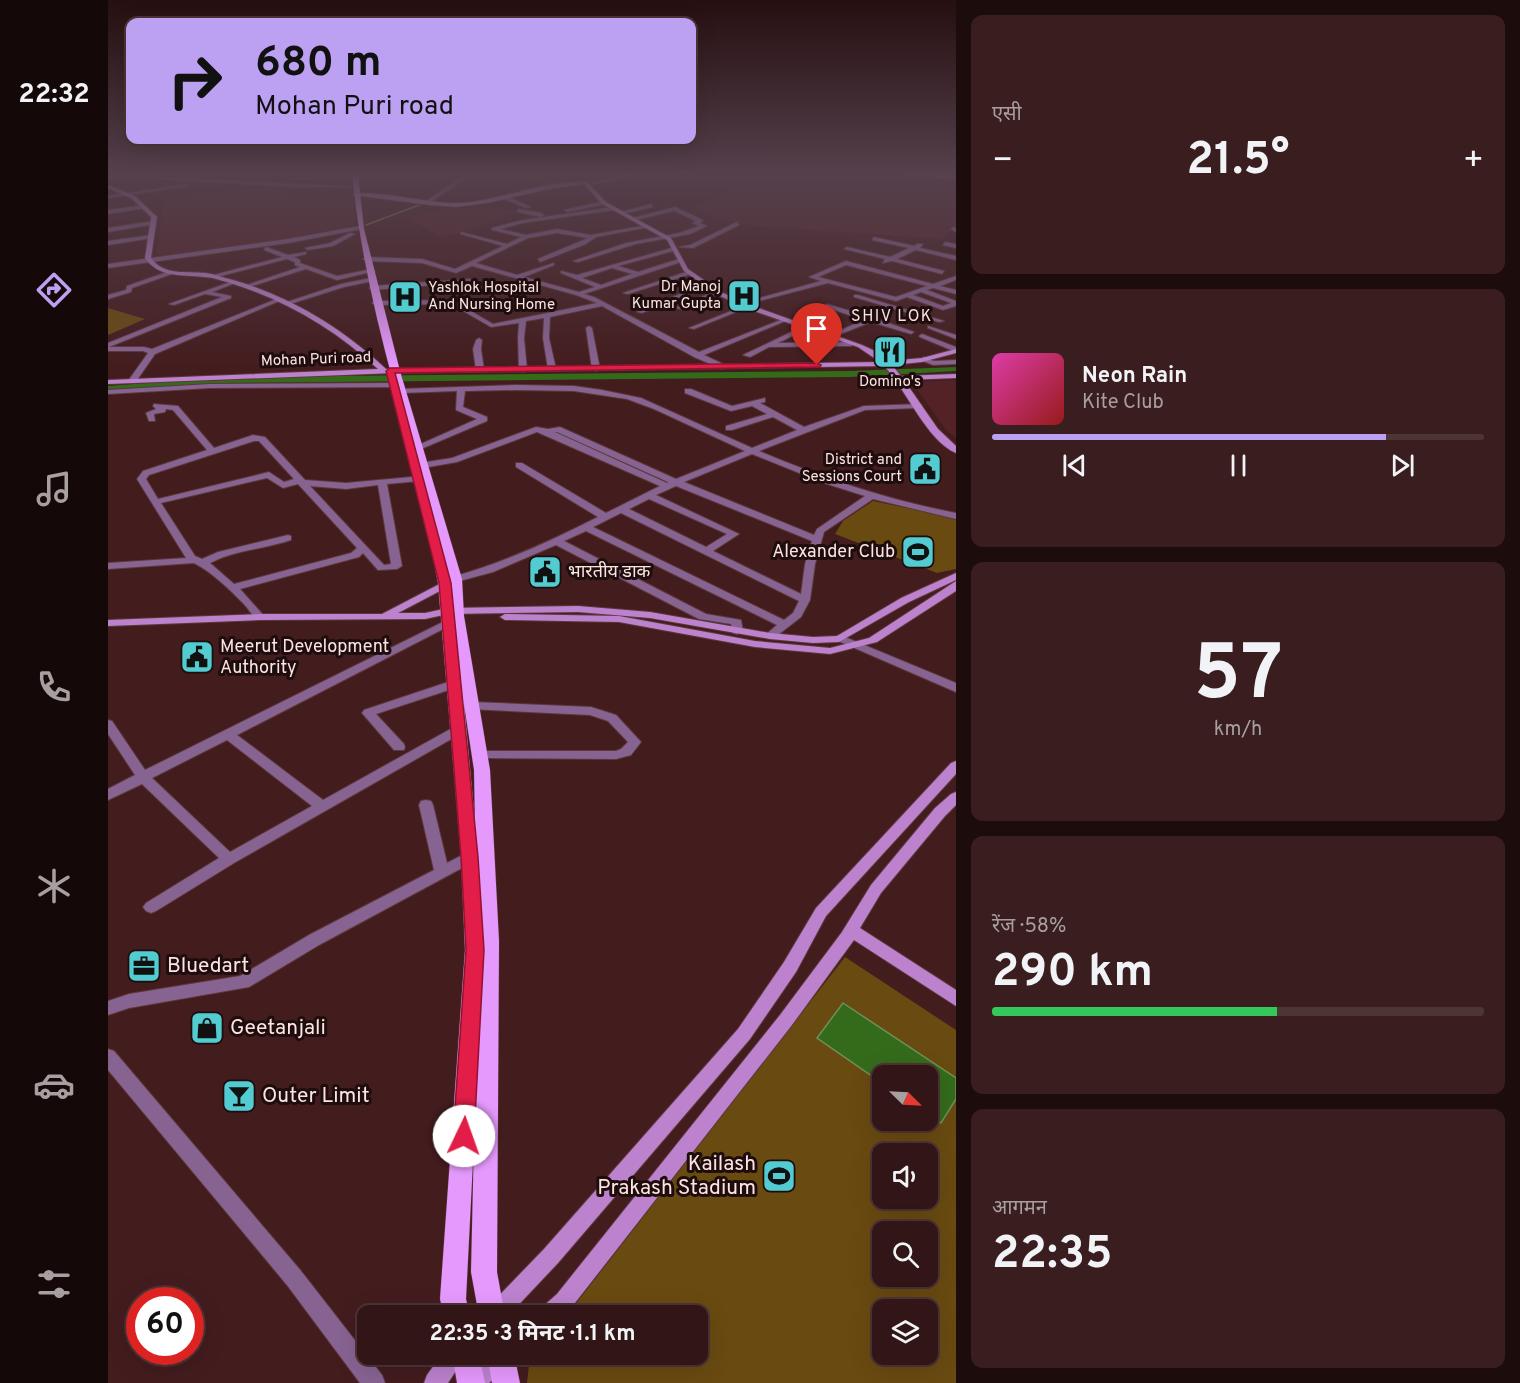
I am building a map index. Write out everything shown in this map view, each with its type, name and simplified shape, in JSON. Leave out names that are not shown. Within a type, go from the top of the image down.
[{"type":"main road","points":[[362,239],[419,478],[451,581]]},
{"type":"main road","points":[[404,410],[423,465],[451,581],[454,684],[470,857],[475,950],[454,1305]]},
{"type":"main road","points":[[452,616],[473,706],[480,754],[489,940],[484,1272],[491,1305]]},
{"type":"main road","points":[[468,1365],[472,1383]]},
{"type":"street","points":[[108,243],[140,239]]},
{"type":"street","points":[[151,239],[149,260],[162,271],[170,273]]},
{"type":"street","points":[[149,260],[294,239]]},
{"type":"street","points":[[108,265],[266,247],[307,239]]},
{"type":"street","points":[[308,248],[331,245],[342,239]]},
{"type":"street","points":[[480,239],[508,246]]},
{"type":"street","points":[[368,259],[422,261],[456,271],[523,239]]},
{"type":"street","points":[[517,277],[554,263],[540,260],[590,239]]},
{"type":"street","points":[[576,261],[651,239]]},
{"type":"street","points":[[670,239],[698,274],[748,304],[836,334],[872,352],[933,363],[956,362]]},
{"type":"street","points":[[578,277],[679,248],[691,247],[708,239]]},
{"type":"street","points":[[909,251],[873,241],[909,251],[956,258]]},
{"type":"street","points":[[945,244],[956,246]]},
{"type":"street","points":[[140,247],[149,245]]},
{"type":"street","points":[[266,247],[298,261],[297,264],[337,278],[371,271]]},
{"type":"street","points":[[213,276],[304,253],[296,248],[266,247]]},
{"type":"street","points":[[679,248],[679,261],[689,273],[718,292],[785,320],[860,346]]},
{"type":"street","points":[[847,249],[942,272]]},
{"type":"street","points":[[875,270],[886,266],[884,262],[909,251]]},
{"type":"street","points":[[579,294],[679,261]]},
{"type":"street","points":[[956,278],[934,285],[907,295],[896,298],[812,277],[846,263],[934,285],[956,292]]},
{"type":"street","points":[[472,264],[592,298],[722,367]]},
{"type":"street","points":[[612,266],[637,274]]},
{"type":"street","points":[[247,286],[306,267]]},
{"type":"street","points":[[836,267],[863,274]]},
{"type":"street","points":[[108,298],[129,291],[129,287],[170,273],[187,272],[235,282],[296,306],[353,343],[395,379]]},
{"type":"street","points":[[563,272],[601,287]]},
{"type":"street","points":[[626,293],[689,273]]},
{"type":"street","points":[[132,381],[152,352],[284,301],[343,285],[470,280]]},
{"type":"street","points":[[692,328],[748,304],[827,281]]},
{"type":"street","points":[[172,304],[235,282]]},
{"type":"street","points":[[640,312],[706,285]]},
{"type":"street","points":[[920,290],[955,304]]},
{"type":"street","points":[[108,347],[229,297],[205,292]]},
{"type":"street","points":[[678,308],[718,292]]},
{"type":"street","points":[[846,293],[941,321]]},
{"type":"street","points":[[907,295],[943,308],[955,304]]},
{"type":"street","points":[[377,303],[452,302],[488,324],[524,320],[603,304]]},
{"type":"street","points":[[827,306],[911,332]]},
{"type":"street","points":[[888,312],[897,309]]},
{"type":"street","points":[[547,314],[546,338],[552,369]]},
{"type":"street","points":[[836,334],[880,316]]},
{"type":"street","points":[[523,370],[521,338],[524,320]]},
{"type":"street","points":[[697,355],[785,320]]},
{"type":"street","points":[[747,355],[806,327]]},
{"type":"street","points":[[930,327],[956,337]]},
{"type":"street","points":[[590,328],[596,369]]},
{"type":"street","points":[[922,336],[956,351]]},
{"type":"street","points":[[479,340],[477,349],[480,370]]},
{"type":"street","points":[[769,345],[851,344]]},
{"type":"street","points":[[108,347],[144,349],[152,352]]},
{"type":"street","points":[[892,372],[956,351]]},
{"type":"street","points":[[872,352],[892,372],[937,433],[956,450]]},
{"type":"street","name":"Mohan Puri road","points":[[108,382],[395,379],[480,370],[552,369],[722,367],[892,372]]},
{"type":"street","points":[[892,372],[956,376]]},
{"type":"street","points":[[108,392],[395,379],[461,390],[586,389],[630,397],[656,406],[700,429],[870,497],[918,510],[956,516]]},
{"type":"street","points":[[418,447],[484,419],[459,408],[461,390]]},
{"type":"street","points":[[688,391],[731,409],[762,400]]},
{"type":"street","points":[[753,403],[803,430]]},
{"type":"street","points":[[152,419],[150,413],[162,410],[157,406],[175,408],[212,451]]},
{"type":"street","points":[[383,617],[451,581],[489,570],[556,541],[671,484],[750,450],[864,408],[918,406]]},
{"type":"street","points":[[729,428],[774,414]]},
{"type":"street","points":[[423,465],[454,460],[537,429],[671,484],[816,539]]},
{"type":"street","points":[[260,617],[232,588],[191,558],[141,479],[146,473],[253,438],[262,439],[382,568],[397,566],[382,482]]},
{"type":"street","points":[[519,465],[605,517]]},
{"type":"street","points":[[155,502],[269,475],[283,485],[301,482],[346,486],[419,478]]},
{"type":"street","points":[[648,495],[734,534],[706,551]]},
{"type":"street","points":[[770,636],[796,615],[805,600],[816,539],[820,531],[870,497]]},
{"type":"street","points":[[621,509],[805,600]]},
{"type":"street","points":[[586,527],[783,624]]},
{"type":"street","points":[[108,566],[199,562],[217,554],[269,545],[288,538]]},
{"type":"street","points":[[556,541],[703,616],[737,622],[737,631]]},
{"type":"street","points":[[232,588],[355,555],[362,549]]},
{"type":"street","points":[[108,795],[452,616],[578,609],[650,615],[770,636],[813,640],[840,638],[905,600],[956,576]]},
{"type":"street","points":[[108,623],[260,617],[452,616],[619,619],[755,644],[830,651],[873,640],[952,589],[956,584]]},
{"type":"street","points":[[840,638],[956,688]]},
{"type":"street","points":[[399,747],[368,713],[454,684]]},
{"type":"street","points":[[473,706],[591,711],[612,718],[634,742],[626,752],[616,755],[480,754]]},
{"type":"street","points":[[108,724],[143,777],[229,859]]},
{"type":"street","points":[[152,907],[229,859],[458,730]]},
{"type":"street","points":[[227,734],[321,806]]},
{"type":"street","points":[[503,1305],[550,1256],[744,1034],[790,967],[821,912],[956,766]]},
{"type":"street","points":[[559,1305],[786,1020],[851,930],[876,889],[940,812],[956,797]]},
{"type":"street","points":[[426,805],[442,873]]},
{"type":"street","points":[[108,1008],[129,1000],[243,982],[314,940],[470,857]]},
{"type":"street","points":[[851,930],[956,999]]},
{"type":"street","points":[[112,1069],[294,1278],[374,1383]]},
{"type":"street","points":[[435,1383],[448,1365]]},
{"type":"street","points":[[472,1383],[499,1365]]},
{"type":"shaded area","points":[[158,239],[286,239],[274,241],[156,256]]},
{"type":"shaded area","points":[[108,308],[145,319],[108,335]]},
{"type":"shaded area","points":[[956,380],[956,438],[946,430],[912,382]]},
{"type":"shaded area","name":"Alexander Club","points":[[873,501],[956,518],[956,569],[937,573],[835,534],[843,521]]},
{"type":"shaded area","name":"Kailash Prakash Stadium","points":[[845,957],[956,1030],[956,1383],[527,1383],[529,1365],[708,1365],[708,1305],[575,1305]]},
{"type":"shaded area","points":[[843,1003],[936,1065],[872,1065],[872,1076],[817,1038]]},
{"type":"shaded area","points":[[938,1066],[956,1078],[956,1099],[941,1123],[938,1121]]},
{"type":"waterway","points":[[108,389],[224,380],[850,374],[956,369]]},
{"type":"place","name":"Dr Manoj Kumar Gupta","points":[[744,296]]},
{"type":"place","name":"Yashlok Hospital And Nursing Home","points":[[405,297]]},
{"type":"place","name":"Domino's","points":[[890,352]]},
{"type":"place","name":"District and Sessions Court","points":[[925,469]]},
{"type":"place","name":"Alexander Club","points":[[918,552]]},
{"type":"place","name":"भारतीय डाक","points":[[545,572]]},
{"type":"place","name":"Meerut Development Authority","points":[[197,657]]},
{"type":"place","name":"Bluedart","points":[[144,966]]},
{"type":"place","name":"Geetanjali","points":[[207,1028]]},
{"type":"place","name":"Outer Limit","points":[[239,1096]]},
{"type":"place","name":"Kailash Prakash Stadium","points":[[779,1176]]},
{"type":"district","name":"SHIV LOK","points":[[892,317]]},
{"type":"route","points":[[464,1136],[475,950],[470,857],[445,583],[390,371],[817,365]]}]
